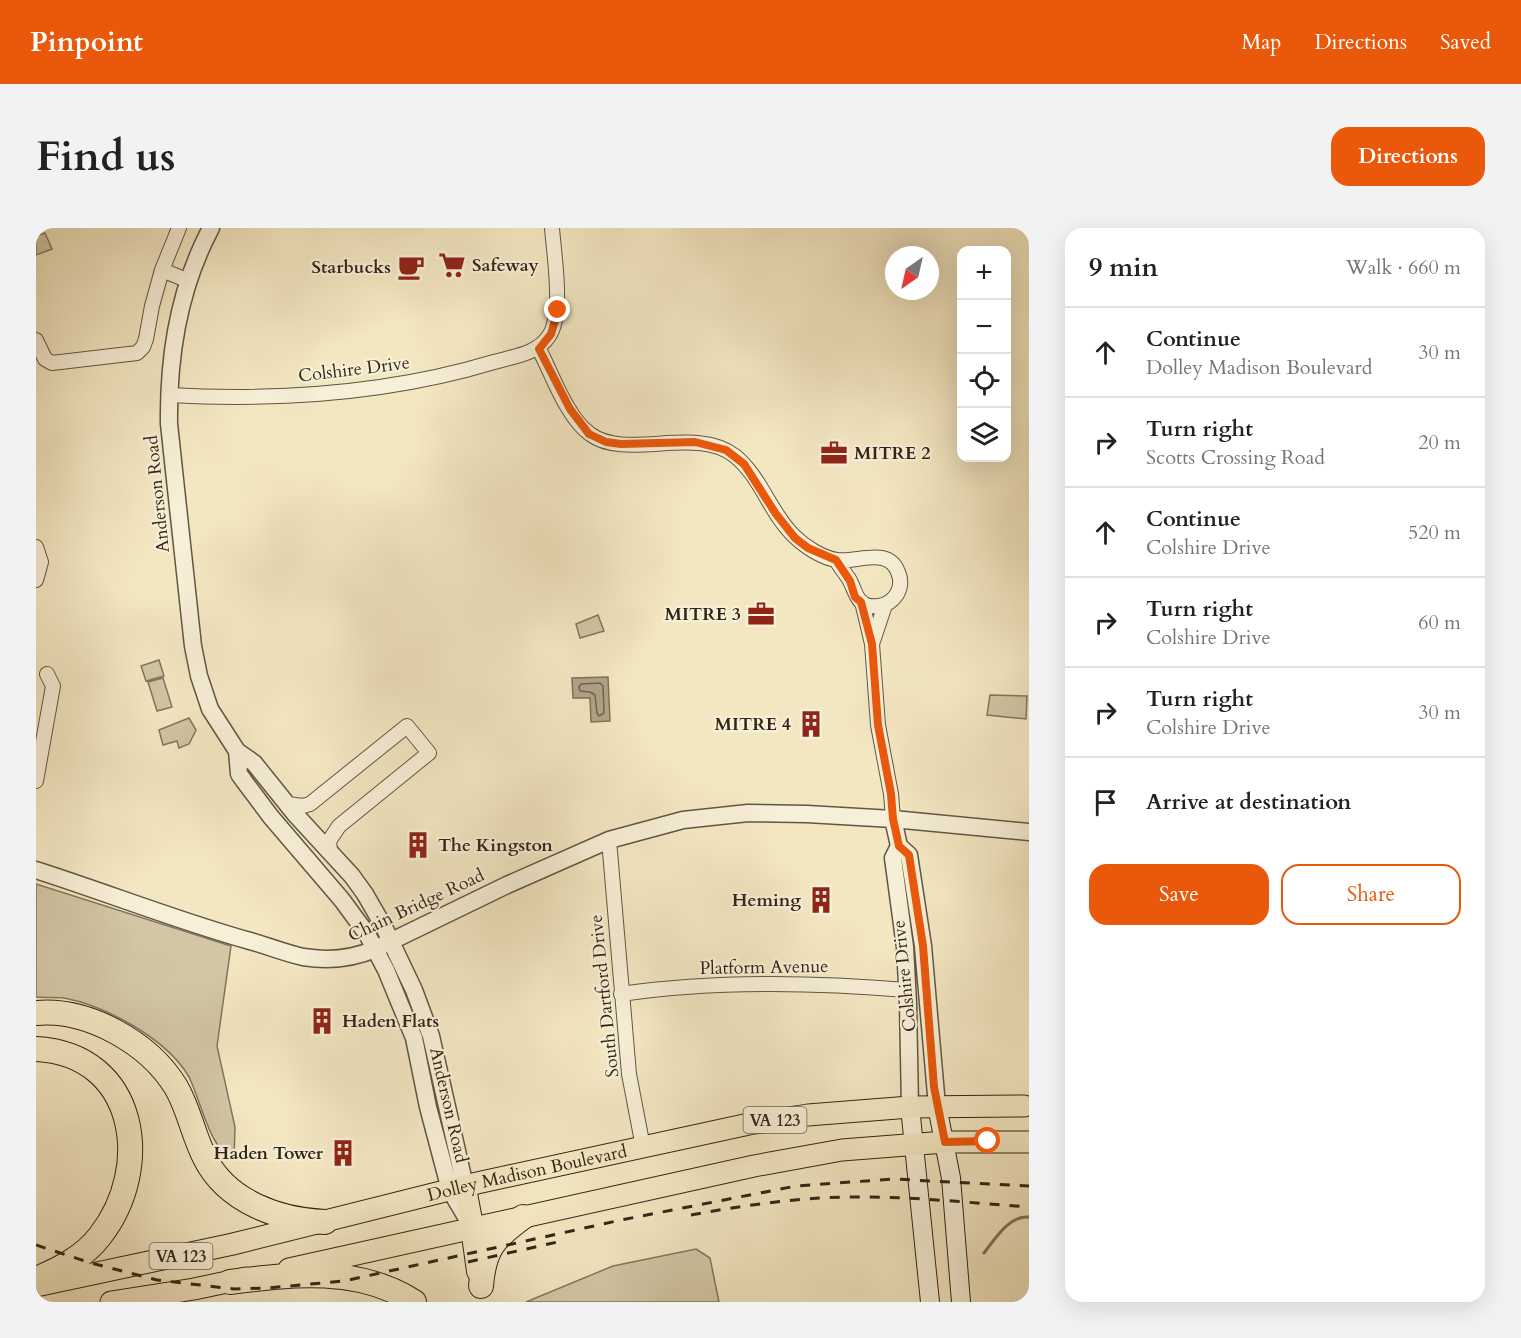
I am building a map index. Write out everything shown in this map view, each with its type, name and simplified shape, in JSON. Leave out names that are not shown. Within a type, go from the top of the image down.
[{"type":"highway","points":[[36,1013],[68,1015],[91,1021],[116,1032],[139,1047],[159,1065],[175,1085],[187,1107],[196,1138],[206,1160],[215,1174],[230,1189],[276,1215],[325,1222]]},
{"type":"highway","points":[[36,1049],[69,1055],[88,1064],[101,1074],[114,1090],[123,1107],[130,1146],[126,1184],[118,1206],[99,1238],[81,1255],[36,1279]]},
{"type":"highway","points":[[483,1294],[484,1260],[489,1249],[503,1232],[523,1217]]},
{"type":"highway","points":[[473,1228],[483,1294]]},
{"type":"highway","points":[[230,1282],[315,1274],[387,1287],[414,1302]]},
{"type":"main road","points":[[937,1106],[951,1178],[961,1302]]},
{"type":"main road","name":"Dolley Madison Boulevard","points":[[36,1286],[179,1256],[457,1188],[749,1124],[808,1115],[910,1107],[1024,1106]]},
{"type":"main road","points":[[910,1107],[930,1302]]},
{"type":"main road","name":"VA 123","points":[[111,1302],[230,1282],[842,1150],[945,1142],[1029,1142]]},
{"type":"main road","points":[[457,1188],[473,1228]]},
{"type":"main road","points":[[928,1274],[940,1302]]},
{"type":"street","points":[[36,340],[45,359],[52,363],[137,353],[143,347],[146,339],[162,270],[179,228]]},
{"type":"street","name":"Anderson Road","points":[[211,228],[189,281],[175,334],[169,395],[169,424],[197,667],[210,708],[237,751],[254,763],[365,894],[392,942],[414,990],[431,1036],[457,1188]]},
{"type":"street","points":[[539,349],[551,334],[558,310],[552,228]]},
{"type":"street","points":[[162,270],[189,281]]},
{"type":"street","name":"Colshire Drive","points":[[169,395],[262,397],[362,390],[463,372],[539,349],[570,409],[589,434],[606,442],[621,444],[695,442],[726,450],[744,464],[776,514],[795,538],[808,548],[836,560],[877,556],[891,561],[899,573],[900,589],[896,596],[885,604],[872,644]]},
{"type":"street","points":[[36,547],[41,562],[36,580]]},
{"type":"street","points":[[850,581],[854,569],[864,559]]},
{"type":"street","name":"Colshire Drive","points":[[836,560],[850,581],[855,597],[861,602],[872,644],[878,725],[891,794],[893,819],[899,846],[909,855],[923,946],[937,1106]]},
{"type":"street","points":[[861,602],[877,606],[885,604]]},
{"type":"street","points":[[36,781],[53,686],[46,675]]},
{"type":"street","points":[[287,804],[303,806],[310,804],[407,726],[429,753],[339,826],[329,842],[330,852]]},
{"type":"street","name":"Anderson Road","points":[[237,751],[239,774],[255,797],[342,900],[375,949],[410,1028],[428,1107],[457,1188]]},
{"type":"street","name":"Chain Bridge Road","points":[[36,870],[116,895],[212,930],[304,957],[340,959],[356,956],[392,942],[507,885],[609,840],[683,820],[733,814],[807,814],[893,819],[1029,832]]},
{"type":"street","name":"South Dartford Drive","points":[[609,840],[629,1074],[643,1147]]},
{"type":"street","name":"Colshire Drive","points":[[899,846],[893,858],[905,947],[910,1107]]},
{"type":"street","name":"Platform Avenue","points":[[621,994],[759,982],[843,984],[907,990]]},
{"type":"shaded area","points":[[45,233],[52,249],[36,255],[36,236]]},
{"type":"shaded area","points":[[598,615],[604,631],[580,638],[576,624]]},
{"type":"shaded area","points":[[159,660],[164,676],[146,681],[141,666]]},
{"type":"shaded area","points":[[163,678],[172,707],[157,711],[148,682]]},
{"type":"shaded area","points":[[990,695],[1027,696],[1026,719],[987,715]]},
{"type":"shaded area","points":[[189,718],[196,730],[189,744],[179,748],[177,741],[163,745],[159,730]]},
{"type":"shaded area","points":[[36,884],[231,946],[217,1046],[235,1127],[234,1159],[218,1146],[212,1136],[189,1077],[179,1063],[151,1037],[116,1016],[81,1002],[64,998],[36,997]]},
{"type":"shaded area","points":[[696,1249],[710,1258],[719,1302],[526,1302],[613,1266]]},
{"type":"water","points":[[608,677],[610,721],[591,722],[590,698],[573,698],[572,678]]},
{"type":"waterway","points":[[984,1253],[1009,1224],[1022,1217],[1029,1217]]},
{"type":"railway","points":[[36,1245],[91,1263],[157,1280],[234,1289],[268,1288],[344,1281],[621,1220],[796,1186],[893,1179],[1029,1186]]},
{"type":"railway","points":[[691,1215],[771,1203],[845,1197],[924,1199],[1029,1207]]},
{"type":"railway","points":[[468,1262],[562,1241]]},
{"type":"place","name":"Safeway","points":[[452,265]]},
{"type":"place","name":"Starbucks","points":[[411,267]]},
{"type":"place","name":"MITRE 2","points":[[834,453]]},
{"type":"place","name":"MITRE 3","points":[[761,614]]},
{"type":"place","name":"MITRE 4","points":[[811,724]]},
{"type":"place","name":"The Kingston","points":[[418,845]]},
{"type":"place","name":"Heming","points":[[821,900]]},
{"type":"place","name":"Haden Flats","points":[[322,1021]]},
{"type":"place","name":"Haden Tower","points":[[343,1153]]},
{"type":"route","points":[[558,310],[551,334],[539,349],[570,409],[589,434],[606,442],[621,444],[695,442],[726,450],[744,464],[783,525],[795,538],[808,548],[836,560],[850,581],[855,597],[861,602],[872,644],[876,711],[885,754],[893,819],[899,846],[909,855],[923,946],[934,1087],[945,1142],[988,1141]]}]
